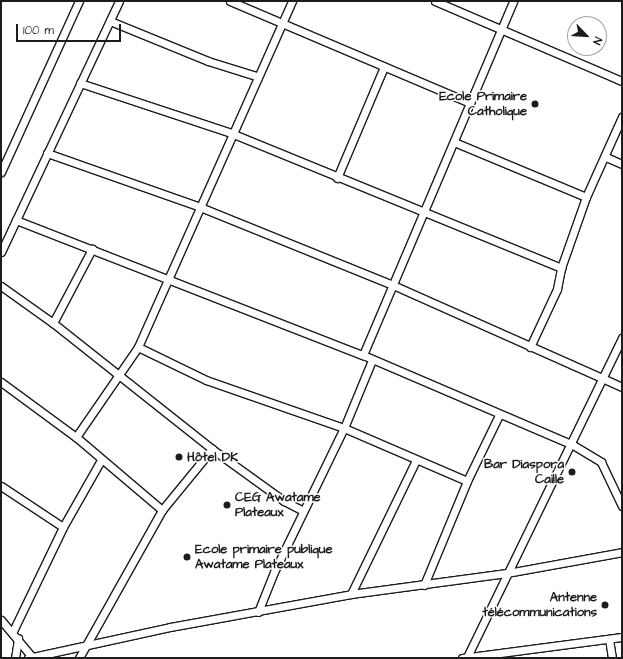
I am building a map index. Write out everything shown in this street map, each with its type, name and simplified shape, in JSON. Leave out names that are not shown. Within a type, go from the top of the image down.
[{"type":"street","points":[[1,172],[79,1]]},
{"type":"street","points":[[1,252],[119,1]]},
{"type":"street","points":[[230,1],[470,103]]},
{"type":"street","points":[[76,437],[119,377],[138,347],[169,282],[256,76],[283,23],[292,1]]},
{"type":"street","points":[[435,1],[502,28],[622,80]]},
{"type":"street","points":[[363,355],[426,210],[513,1]]},
{"type":"street","points":[[110,21],[208,61],[256,76]]},
{"type":"street","points":[[337,178],[384,66]]},
{"type":"street","points":[[80,83],[231,133],[337,178],[426,210],[561,268]]},
{"type":"street","points":[[530,347],[557,289],[561,268],[586,197],[606,156],[622,117]]},
{"type":"street","points":[[454,142],[586,197]]},
{"type":"street","points":[[47,153],[200,207],[393,285],[530,347],[622,386]]},
{"type":"street","points":[[606,156],[622,164]]},
{"type":"street","points":[[16,220],[92,249],[169,282],[363,355],[573,445],[601,462],[622,506]]},
{"type":"street","points":[[53,323],[92,249]]},
{"type":"street","points":[[1,286],[53,323],[119,377],[212,449],[284,501],[302,510]]},
{"type":"street","points":[[465,658],[573,445],[622,338]]},
{"type":"street","points":[[138,347],[206,380],[344,428],[467,481]]},
{"type":"street","points":[[258,612],[302,510],[344,428],[372,360]]},
{"type":"street","points":[[1,382],[76,437],[101,460],[162,510]]},
{"type":"street","points":[[424,585],[467,481],[500,415]]},
{"type":"street","points":[[79,658],[162,510],[212,449]]},
{"type":"street","points":[[13,631],[63,527],[101,460]]},
{"type":"street","points":[[350,594],[416,460]]},
{"type":"street","points":[[1,486],[63,527]]},
{"type":"street","points":[[1,620],[13,631],[30,657],[350,594],[508,574],[622,552]]},
{"type":"street","points":[[465,658],[622,637]]},
{"type":"street","points":[[15,658],[18,638]]},
{"type":"street","points":[[609,639],[612,658]]},
{"type":"place","name":"Ecole Primaire Catholique","points":[[535,104]]},
{"type":"place","name":"Hôtel DK","points":[[179,457]]},
{"type":"place","name":"Bar Diaspora Caille","points":[[572,472]]},
{"type":"place","name":"CEG Awatame Plateaux","points":[[227,505]]},
{"type":"place","name":"Ecole primaire publique Awatame Plateaux","points":[[187,557]]},
{"type":"place","name":"Antenne télécommunications","points":[[605,605]]}]
